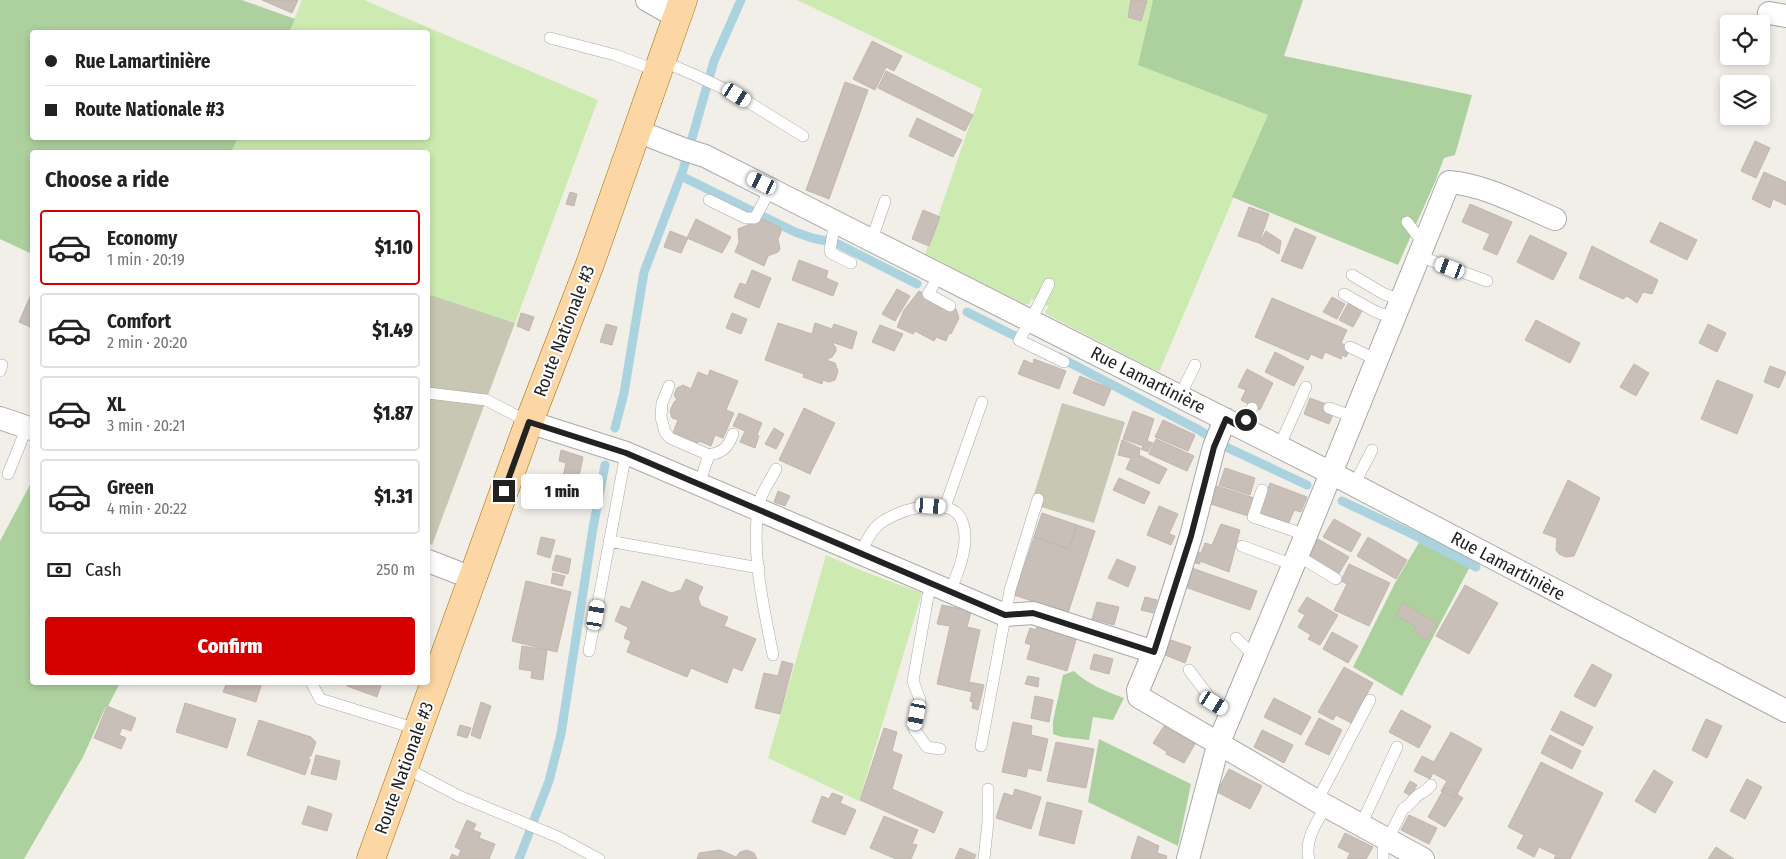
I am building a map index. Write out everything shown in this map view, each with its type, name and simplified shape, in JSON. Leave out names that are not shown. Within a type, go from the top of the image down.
[{"type":"main road","name":"Route Nationale #3","points":[[371,859],[529,422],[590,264],[680,9]]},
{"type":"street","points":[[647,0],[680,9]]},
{"type":"street","name":"Rue Lamartinière","points":[[637,131],[705,156],[763,204],[872,239],[1180,396],[1231,427],[1279,447],[1331,473],[1786,711]]},
{"type":"street","points":[[1188,859],[1219,742],[1306,535],[1449,182],[1463,183],[1481,189],[1555,219]]},
{"type":"street","points":[[0,418],[30,428]]},
{"type":"street","points":[[529,422],[626,453],[1005,615],[1033,613],[1154,652]]},
{"type":"street","points":[[1231,427],[1191,536],[1154,652],[1138,690],[1139,696],[1321,804],[1361,825],[1386,849],[1423,859]]},
{"type":"street","points":[[430,562],[472,578]]},
{"type":"lane","points":[[550,38],[697,76],[737,95],[802,136]]},
{"type":"lane","points":[[709,200],[746,218],[763,204]]},
{"type":"lane","points":[[872,239],[885,201]]},
{"type":"lane","points":[[1407,222],[1421,250],[1487,281]]},
{"type":"lane","points":[[834,228],[831,253],[851,263]]},
{"type":"lane","points":[[940,274],[928,294],[950,306]]},
{"type":"lane","points":[[1352,275],[1384,294],[1398,309]]},
{"type":"lane","points":[[1049,284],[1031,320],[1018,340],[1064,362]]},
{"type":"lane","points":[[1344,294],[1376,312],[1398,309]]},
{"type":"lane","points":[[1350,347],[1377,360]]},
{"type":"lane","points":[[1180,396],[1195,366]]},
{"type":"lane","points":[[669,386],[662,403],[661,418],[665,432],[670,438],[709,454],[718,453],[728,446],[733,434]]},
{"type":"lane","points":[[1279,447],[1306,387]]},
{"type":"lane","points":[[430,393],[486,400],[529,422]]},
{"type":"lane","points":[[945,507],[982,402]]},
{"type":"lane","points":[[1329,408],[1354,417]]},
{"type":"lane","points":[[8,474],[30,428]]},
{"type":"lane","points":[[1354,485],[1372,450]]},
{"type":"lane","points":[[589,651],[626,453]]},
{"type":"lane","points":[[699,484],[709,454]]},
{"type":"lane","points":[[773,655],[761,596],[756,524],[761,498],[776,470]]},
{"type":"lane","points":[[1262,490],[1253,516],[1306,535]]},
{"type":"lane","points":[[982,746],[1010,590],[1038,499]]},
{"type":"lane","points":[[860,554],[875,528],[881,523],[916,508],[945,507],[958,514],[962,521],[964,542],[961,563],[941,588],[928,596],[913,681],[920,700],[914,729],[927,747],[940,749]]},
{"type":"lane","points":[[609,541],[759,568]]},
{"type":"lane","points":[[1242,546],[1295,561],[1305,560],[1336,579]]},
{"type":"lane","points":[[1236,638],[1248,649],[1256,652]]},
{"type":"lane","points":[[1189,670],[1214,703],[1231,713]]},
{"type":"lane","points":[[313,685],[320,699],[417,729]]},
{"type":"lane","points":[[1309,859],[1307,853],[1321,804],[1370,700]]},
{"type":"lane","points":[[1361,825],[1397,747]]},
{"type":"lane","points":[[404,767],[459,796],[550,834],[599,859]]},
{"type":"lane","points":[[1386,849],[1403,809],[1409,806],[1416,796],[1426,792],[1431,785]]},
{"type":"lane","points":[[984,859],[988,822],[988,789]]},
{"type":"shaded area","points":[[430,295],[515,323],[432,545],[430,544]]},
{"type":"shaded area","points":[[1062,403],[1125,422],[1094,523],[1031,504]]},
{"type":"green space","points":[[0,0],[242,0],[295,19],[290,30],[30,30],[30,140],[237,140],[232,150],[30,150],[30,253],[0,239]]},
{"type":"green space","points":[[302,0],[364,0],[598,100],[515,323],[430,295],[430,150],[232,150],[237,140],[430,140],[430,30],[290,30]]},
{"type":"green space","points":[[797,0],[1153,0],[1139,65],[1269,115],[1159,372],[1046,314],[1045,311],[1049,307],[1031,299],[1030,304],[1025,304],[925,254],[982,89]]},
{"type":"green space","points":[[1153,0],[1303,0],[1284,56],[1472,95],[1455,155],[1444,158],[1398,265],[1232,197],[1268,115],[1138,65]]},
{"type":"green space","points":[[30,485],[30,685],[119,685],[108,706],[106,706],[83,757],[24,859],[0,859],[0,541]]},
{"type":"green space","points":[[1424,534],[1474,559],[1402,696],[1353,667],[1395,583]]},
{"type":"green space","points":[[826,555],[922,593],[859,801],[768,758]]},
{"type":"green space","points":[[1074,671],[1091,684],[1124,698],[1113,720],[1093,717],[1089,740],[1053,734],[1053,721],[1063,675]]},
{"type":"green space","points":[[1099,739],[1191,784],[1178,846],[1088,802]]},
{"type":"building","points":[[262,0],[298,0],[292,13]]},
{"type":"building","points":[[1131,0],[1147,1],[1141,21],[1128,17]]},
{"type":"building","points":[[872,41],[902,56],[894,71],[886,67],[875,90],[853,79]]},
{"type":"building","points":[[886,71],[973,115],[965,131],[878,88]]},
{"type":"building","points":[[845,82],[868,90],[829,199],[806,190]]},
{"type":"building","points":[[917,118],[962,140],[953,157],[909,136]]},
{"type":"building","points":[[1755,141],[1770,148],[1756,178],[1741,171]]},
{"type":"building","points":[[1764,172],[1786,182],[1786,205],[1773,199],[1770,208],[1752,199]]},
{"type":"building","points":[[570,192],[577,194],[574,206],[566,204]]},
{"type":"building","points":[[1470,204],[1512,222],[1497,255],[1483,249],[1490,234],[1462,222]]},
{"type":"building","points":[[1249,207],[1269,214],[1259,243],[1238,236]]},
{"type":"building","points":[[923,210],[940,217],[929,246],[912,239]]},
{"type":"building","points":[[754,215],[781,228],[778,239],[780,249],[778,252],[768,256],[764,266],[735,252],[739,242],[738,229],[750,224]]},
{"type":"building","points":[[696,219],[731,237],[722,253],[687,238]]},
{"type":"building","points":[[1660,222],[1697,240],[1687,260],[1650,242]]},
{"type":"building","points":[[1295,228],[1316,237],[1302,269],[1281,261]]},
{"type":"building","points":[[670,231],[688,238],[681,253],[664,247]]},
{"type":"building","points":[[1266,231],[1281,241],[1279,254],[1259,243]]},
{"type":"building","points":[[1530,235],[1567,253],[1553,280],[1517,262]]},
{"type":"building","points":[[1592,246],[1658,280],[1652,294],[1643,292],[1637,303],[1627,296],[1623,299],[1579,278]]},
{"type":"building","points":[[799,260],[828,271],[826,278],[838,283],[833,296],[792,280]]},
{"type":"building","points":[[752,270],[771,278],[759,308],[734,297],[740,283],[746,285]]},
{"type":"building","points":[[897,289],[910,296],[895,321],[882,314]]},
{"type":"building","points":[[919,291],[956,309],[959,318],[946,341],[936,337],[934,341],[915,331],[913,334],[897,327],[904,310]]},
{"type":"building","points":[[30,297],[30,327],[19,322]]},
{"type":"building","points":[[1332,297],[1345,304],[1337,319],[1323,312]]},
{"type":"building","points":[[1272,298],[1347,330],[1341,343],[1347,346],[1349,351],[1346,357],[1342,355],[1341,359],[1325,352],[1322,359],[1311,354],[1308,360],[1255,337]]},
{"type":"building","points":[[1349,302],[1363,309],[1353,327],[1339,320]]},
{"type":"building","points":[[521,313],[534,317],[529,331],[517,326]]},
{"type":"building","points":[[732,313],[747,319],[741,334],[726,328]]},
{"type":"building","points":[[1536,320],[1580,343],[1570,363],[1525,340]]},
{"type":"building","points":[[778,323],[812,334],[815,323],[832,329],[834,324],[857,332],[852,349],[832,342],[836,351],[832,357],[826,360],[835,363],[838,371],[835,380],[829,382],[823,380],[822,384],[803,377],[804,374],[765,360]]},
{"type":"building","points":[[606,324],[617,327],[612,345],[600,342]]},
{"type":"building","points":[[1708,324],[1726,333],[1717,352],[1699,343]]},
{"type":"building","points":[[880,325],[903,334],[894,351],[872,342]]},
{"type":"building","points":[[1275,352],[1304,367],[1294,386],[1265,372]]},
{"type":"building","points":[[1034,359],[1066,371],[1059,389],[1018,374],[1024,360],[1033,364]]},
{"type":"building","points":[[1634,364],[1649,373],[1636,396],[1620,387]]},
{"type":"building","points":[[1770,366],[1786,372],[1779,388],[1764,382]]},
{"type":"building","points":[[1247,369],[1273,383],[1260,410],[1241,400],[1246,390],[1238,387]]},
{"type":"building","points":[[710,370],[738,381],[726,410],[734,413],[723,438],[715,435],[711,446],[673,433],[678,420],[672,418],[670,411],[677,400],[674,395],[677,388],[683,385],[691,389],[698,372],[708,376]]},
{"type":"building","points":[[1080,376],[1111,389],[1104,406],[1073,393]]},
{"type":"building","points":[[1717,380],[1753,395],[1737,434],[1701,419]]},
{"type":"building","points":[[1310,398],[1326,404],[1334,412],[1329,424],[1304,414]]},
{"type":"building","points":[[804,408],[835,423],[810,474],[779,460]]},
{"type":"building","points":[[1133,411],[1154,419],[1147,441],[1153,443],[1148,452],[1141,449],[1143,446],[1123,439]]},
{"type":"building","points":[[739,413],[762,423],[757,435],[759,436],[755,448],[740,442],[745,431],[733,426]]},
{"type":"building","points":[[1163,420],[1195,435],[1188,451],[1155,437]]},
{"type":"building","points":[[774,428],[784,434],[776,449],[765,444]]},
{"type":"building","points":[[1156,439],[1194,456],[1187,471],[1149,454]]},
{"type":"building","points":[[1122,440],[1140,448],[1139,455],[1167,469],[1159,484],[1126,469],[1131,458],[1118,455]]},
{"type":"building","points":[[561,450],[583,457],[574,500],[561,497],[566,463],[559,461]]},
{"type":"building","points":[[1225,468],[1255,478],[1250,495],[1219,485]]},
{"type":"building","points":[[1119,478],[1150,492],[1144,504],[1113,490]]},
{"type":"building","points":[[1568,480],[1600,498],[1574,556],[1566,557],[1559,554],[1556,550],[1557,538],[1543,533]]},
{"type":"building","points":[[1270,483],[1307,497],[1301,512],[1294,510],[1288,525],[1259,514]]},
{"type":"building","points":[[1217,486],[1254,498],[1248,516],[1211,504]]},
{"type":"building","points":[[778,491],[790,496],[785,506],[774,502]]},
{"type":"building","points":[[1159,506],[1178,514],[1169,534],[1175,536],[1171,545],[1147,535]]},
{"type":"building","points":[[1042,513],[1077,525],[1069,549],[1034,537]]},
{"type":"building","points":[[1334,519],[1361,534],[1351,552],[1323,537]]},
{"type":"building","points":[[1221,524],[1240,530],[1229,572],[1200,561],[1200,564],[1191,562],[1195,551],[1201,553],[1205,543],[1212,545]]},
{"type":"building","points":[[1077,525],[1095,531],[1068,613],[1014,595],[1034,537],[1069,549]]},
{"type":"building","points":[[541,537],[555,540],[550,558],[537,554]]},
{"type":"building","points":[[1368,537],[1407,560],[1396,579],[1357,556]]},
{"type":"building","points":[[1318,539],[1349,557],[1338,575],[1307,557]]},
{"type":"building","points":[[556,555],[571,559],[568,574],[552,570]]},
{"type":"building","points":[[1117,559],[1136,567],[1128,587],[1108,578]]},
{"type":"building","points":[[1349,564],[1390,583],[1369,626],[1334,610],[1347,584],[1341,581]]},
{"type":"building","points":[[1192,568],[1257,591],[1250,610],[1185,587]]},
{"type":"building","points":[[553,573],[565,576],[562,586],[551,583]]},
{"type":"building","points":[[686,579],[703,587],[698,598],[701,606],[728,617],[724,626],[756,639],[742,671],[733,667],[727,683],[691,668],[687,677],[627,652],[631,641],[624,638],[628,627],[615,621],[621,606],[630,609],[642,581],[671,593],[681,590]]},
{"type":"building","points":[[526,581],[571,592],[557,652],[512,641]]},
{"type":"building","points":[[1465,585],[1498,603],[1469,654],[1436,636]]},
{"type":"building","points":[[1145,597],[1157,600],[1153,613],[1141,610]]},
{"type":"building","points":[[1307,597],[1338,615],[1320,645],[1308,639],[1311,635],[1298,627],[1305,615],[1298,611]]},
{"type":"building","points":[[1097,602],[1119,607],[1114,625],[1092,619]]},
{"type":"building","points":[[1403,603],[1437,623],[1427,640],[1413,631],[1416,627],[1396,615]]},
{"type":"building","points":[[942,605],[971,611],[967,627],[980,630],[969,682],[984,685],[978,710],[972,708],[973,702],[970,701],[972,692],[937,684],[950,626],[937,624]]},
{"type":"building","points":[[1038,621],[1078,633],[1067,671],[1027,659],[1031,645],[1025,643],[1030,628],[1036,630]]},
{"type":"building","points":[[1332,632],[1358,646],[1348,663],[1323,649]]},
{"type":"building","points":[[1171,640],[1191,647],[1185,663],[1165,655]]},
{"type":"building","points":[[522,646],[547,650],[543,680],[531,678],[532,671],[519,669]]},
{"type":"building","points":[[1094,654],[1113,659],[1109,674],[1090,669]]},
{"type":"building","points":[[782,661],[793,664],[780,714],[755,708],[764,673],[778,676]]},
{"type":"building","points":[[1592,664],[1612,675],[1595,707],[1574,696]]},
{"type":"building","points":[[1344,667],[1373,683],[1351,723],[1336,715],[1333,720],[1318,712]]},
{"type":"building","points":[[1028,676],[1039,678],[1038,687],[1025,684]]},
{"type":"building","points":[[226,685],[261,685],[256,702],[223,692]]},
{"type":"building","points":[[347,685],[381,685],[377,697]]},
{"type":"building","points":[[1035,696],[1053,700],[1049,722],[1031,718]]},
{"type":"building","points":[[1274,698],[1311,717],[1301,735],[1264,717]]},
{"type":"building","points":[[481,702],[491,706],[480,739],[471,735]]},
{"type":"building","points":[[185,703],[236,719],[227,748],[176,732]]},
{"type":"building","points":[[107,706],[136,718],[131,731],[122,728],[119,735],[126,738],[121,749],[94,738]]},
{"type":"building","points":[[1401,710],[1431,726],[1419,748],[1389,732]]},
{"type":"building","points":[[1561,711],[1593,727],[1583,746],[1551,730]]},
{"type":"building","points":[[1319,718],[1342,730],[1329,755],[1305,744]]},
{"type":"building","points":[[1706,719],[1722,726],[1707,758],[1692,750]]},
{"type":"building","points":[[259,720],[311,737],[316,742],[311,756],[308,757],[310,760],[305,775],[247,755]]},
{"type":"building","points":[[1013,722],[1032,726],[1031,735],[1048,739],[1041,771],[1028,768],[1026,777],[1002,772]]},
{"type":"building","points":[[460,725],[471,728],[467,738],[457,735]]},
{"type":"building","points":[[1164,726],[1195,744],[1184,763],[1166,754],[1167,752],[1153,743]]},
{"type":"building","points":[[884,728],[897,732],[892,751],[902,755],[892,789],[943,812],[934,833],[860,800]]},
{"type":"building","points":[[1262,730],[1293,745],[1284,763],[1254,747]]},
{"type":"building","points":[[1451,732],[1482,749],[1455,798],[1441,791],[1447,781],[1433,773],[1430,779],[1414,771],[1422,756],[1434,762]]},
{"type":"building","points":[[1550,735],[1581,751],[1572,769],[1541,753]]},
{"type":"building","points":[[1056,742],[1094,749],[1086,788],[1047,781]]},
{"type":"building","points":[[316,755],[340,761],[336,780],[311,774]]},
{"type":"building","points":[[1541,762],[1603,793],[1570,859],[1554,859],[1556,855],[1539,847],[1534,857],[1517,848],[1524,835],[1508,827]]},
{"type":"building","points":[[1229,769],[1262,786],[1250,809],[1217,792]]},
{"type":"building","points":[[1654,770],[1673,782],[1655,813],[1635,801]]},
{"type":"building","points":[[1747,779],[1762,787],[1745,819],[1730,811]]},
{"type":"building","points":[[1410,781],[1417,785],[1411,796],[1404,792]]},
{"type":"building","points":[[1445,787],[1463,798],[1445,827],[1428,817]]},
{"type":"building","points":[[1015,789],[1041,797],[1031,829],[996,818],[1004,793],[1013,796]]},
{"type":"building","points":[[832,793],[843,797],[840,803],[856,810],[845,835],[812,822],[822,796],[829,799]]},
{"type":"building","points":[[1047,802],[1082,811],[1074,844],[1039,835]]},
{"type":"building","points":[[308,806],[332,814],[327,831],[302,824]]},
{"type":"building","points":[[1409,815],[1437,828],[1429,844],[1401,830]]},
{"type":"building","points":[[884,816],[918,830],[912,844],[917,845],[911,859],[896,859],[870,848]]},
{"type":"building","points":[[467,820],[476,824],[473,830],[481,833],[479,838],[495,844],[489,859],[450,859],[452,854],[458,857],[461,850],[455,847]]},
{"type":"building","points":[[1345,833],[1373,847],[1366,859],[1347,859],[1350,853],[1338,847]]},
{"type":"building","points":[[1138,836],[1159,846],[1157,853],[1167,856],[1166,859],[1131,859]]},
{"type":"building","points":[[1716,847],[1734,859],[1708,859]]},
{"type":"building","points":[[960,848],[976,855],[974,859],[955,859]]},
{"type":"building","points":[[720,850],[736,857],[740,852],[747,850],[754,853],[757,859],[697,859],[699,853]]},
{"type":"waterway","points":[[615,428],[624,393],[644,272],[683,170],[714,61],[741,0]]},
{"type":"waterway","points":[[681,176],[795,232],[836,243],[917,284]]},
{"type":"waterway","points":[[967,312],[1025,341]]},
{"type":"waterway","points":[[1059,357],[1199,430],[1224,446],[1307,485]]},
{"type":"waterway","points":[[519,859],[549,781],[561,734],[593,528],[605,465]]},
{"type":"waterway","points":[[1342,501],[1476,567]]},
{"type":"route","points":[[504,491],[529,422],[626,453],[1005,615],[1033,613],[1154,652],[1191,536],[1214,447],[1226,419],[1242,428],[1246,420]]}]
